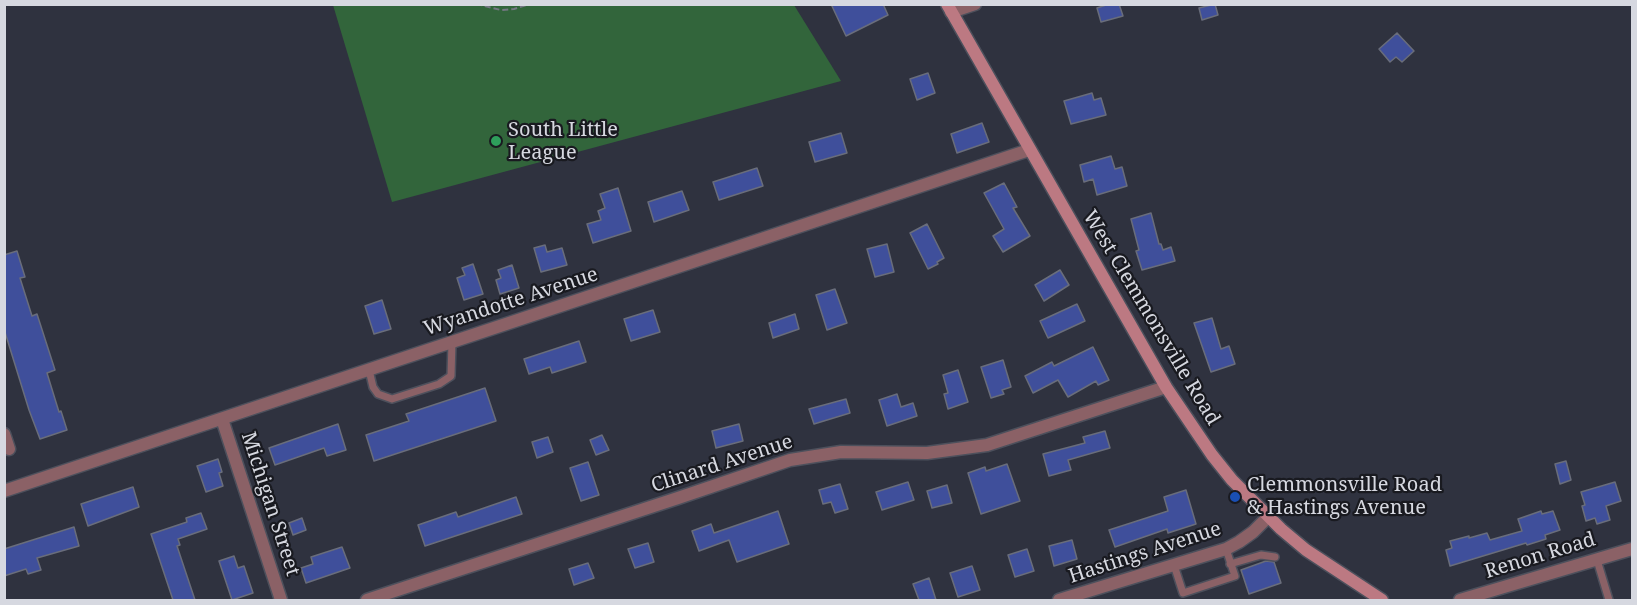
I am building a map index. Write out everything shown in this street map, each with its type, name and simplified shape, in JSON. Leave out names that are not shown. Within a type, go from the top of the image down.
[{"type":"main road","name":"West Clemmonsville Road","points":[[949,8],[1166,387],[1212,455],[1232,480],[1281,530],[1306,550],[1382,600]]},
{"type":"street","points":[[949,8],[975,4]]},
{"type":"street","name":"Wyandotte Avenue","points":[[4,491],[1029,150]]},
{"type":"street","name":"Clinard Avenue","points":[[367,600],[790,460],[841,452],[927,453],[987,445],[1166,387]]},
{"type":"street","name":"Michigan Street","points":[[222,419],[281,600]]},
{"type":"street","points":[[4,434],[9,449]]},
{"type":"street","name":"Hastings Avenue","points":[[1059,600],[1226,549],[1253,532],[1269,516]]},
{"type":"street","name":"Renon Road","points":[[1460,600],[1632,549]]},
{"type":"lane","points":[[369,370],[373,387],[378,394],[392,399],[439,384],[452,376],[452,342]]},
{"type":"lane","points":[[1174,565],[1183,593],[1234,576],[1226,549]]},
{"type":"lane","points":[[1230,564],[1261,555],[1275,557]]},
{"type":"lane","points":[[1597,560],[1609,600]]},
{"type":"path","points":[[476,4],[501,10],[530,4]]},
{"type":"green space","name":"South Little League","points":[[333,5],[794,5],[841,81],[392,202]]},
{"type":"building","points":[[831,4],[883,4],[888,15],[846,36]]},
{"type":"building","points":[[1119,4],[1123,16],[1101,22],[1097,8]]},
{"type":"building","points":[[1215,4],[1218,15],[1202,20],[1199,8]]},
{"type":"building","points":[[1397,33],[1414,51],[1402,62],[1396,57],[1390,62],[1379,49]]},
{"type":"building","points":[[928,73],[935,93],[917,100],[910,79]]},
{"type":"building","points":[[1092,93],[1094,100],[1101,98],[1106,115],[1071,124],[1064,101]]},
{"type":"building","points":[[982,123],[989,142],[957,153],[951,134]]},
{"type":"building","points":[[841,133],[847,153],[815,162],[809,142]]},
{"type":"building","points":[[1111,156],[1115,169],[1122,167],[1127,186],[1097,195],[1093,179],[1084,182],[1080,165]]},
{"type":"building","points":[[757,168],[763,186],[719,200],[713,182]]},
{"type":"building","points":[[1004,183],[1017,207],[1013,208],[1030,236],[1003,252],[993,236],[1004,229],[984,193]]},
{"type":"building","points":[[618,188],[631,231],[593,243],[587,224],[601,220],[598,211],[605,208],[600,194]]},
{"type":"building","points":[[682,191],[689,210],[654,222],[648,202]]},
{"type":"building","points":[[1151,213],[1159,244],[1163,250],[1171,247],[1175,261],[1142,270],[1136,251],[1139,250],[1131,219]]},
{"type":"building","points":[[927,224],[944,258],[928,269],[910,233]]},
{"type":"building","points":[[887,244],[894,272],[875,277],[867,249]]},
{"type":"building","points":[[545,245],[547,252],[562,248],[567,265],[541,272],[534,248]]},
{"type":"building","points":[[17,251],[25,277],[20,278],[32,316],[37,314],[55,370],[47,373],[67,430],[40,439],[4,329],[4,255]]},
{"type":"building","points":[[473,264],[483,294],[464,300],[457,278],[465,275],[462,268]]},
{"type":"building","points":[[512,265],[519,288],[500,294],[496,280],[501,278],[498,270]]},
{"type":"building","points":[[1060,270],[1069,285],[1044,301],[1035,285]]},
{"type":"building","points":[[835,289],[847,323],[827,330],[816,295]]},
{"type":"building","points":[[382,300],[391,329],[374,334],[365,306]]},
{"type":"building","points":[[1077,304],[1085,321],[1048,338],[1040,321]]},
{"type":"building","points":[[653,310],[660,332],[631,341],[624,319]]},
{"type":"building","points":[[795,314],[799,329],[773,338],[769,323]]},
{"type":"building","points":[[1212,318],[1221,349],[1229,346],[1235,364],[1211,372],[1194,323]]},
{"type":"building","points":[[579,341],[586,362],[552,373],[550,367],[529,374],[524,359]]},
{"type":"building","points":[[1093,347],[1109,380],[1098,385],[1096,381],[1068,397],[1058,380],[1033,393],[1025,376],[1052,362],[1054,366]]},
{"type":"building","points":[[1003,360],[1011,387],[1002,390],[1004,394],[991,398],[981,367]]},
{"type":"building","points":[[958,370],[968,402],[948,409],[944,394],[948,393],[943,375]]},
{"type":"building","points":[[485,388],[496,421],[374,461],[366,435],[409,421],[406,414]]},
{"type":"building","points":[[897,394],[901,407],[913,403],[917,416],[887,426],[879,400]]},
{"type":"building","points":[[846,399],[850,413],[814,424],[809,409]]},
{"type":"building","points":[[338,424],[346,450],[327,456],[324,448],[275,465],[269,448]]},
{"type":"building","points":[[739,424],[743,441],[716,448],[712,431]]},
{"type":"building","points":[[1105,431],[1110,448],[1068,460],[1071,470],[1049,476],[1043,454],[1085,443],[1083,437]]},
{"type":"building","points":[[602,435],[609,450],[596,455],[590,440]]},
{"type":"building","points":[[548,437],[553,452],[537,458],[532,442]]},
{"type":"building","points":[[218,459],[223,486],[206,492],[197,466]]},
{"type":"building","points":[[1566,461],[1571,480],[1560,484],[1555,464]]},
{"type":"building","points":[[588,462],[599,495],[581,501],[570,468]]},
{"type":"building","points":[[1007,464],[1020,501],[981,514],[968,473],[985,467],[986,471]]},
{"type":"building","points":[[908,482],[914,500],[882,510],[876,492]]},
{"type":"building","points":[[1615,482],[1621,501],[1606,506],[1610,520],[1597,524],[1595,518],[1586,521],[1581,492]]},
{"type":"building","points":[[840,484],[848,509],[835,513],[831,502],[823,504],[819,490]]},
{"type":"building","points":[[947,485],[952,503],[932,508],[927,491]]},
{"type":"building","points":[[133,487],[139,507],[88,526],[81,504]]},
{"type":"building","points":[[1186,490],[1196,524],[1168,533],[1167,529],[1115,547],[1109,530],[1168,511],[1164,497]]},
{"type":"building","points":[[516,497],[522,514],[425,546],[418,525],[456,512],[458,517]]},
{"type":"building","points":[[778,511],[789,544],[737,562],[729,540],[699,551],[692,531],[711,524],[714,533]]},
{"type":"building","points":[[1541,511],[1542,514],[1553,511],[1560,530],[1545,535],[1546,539],[1450,566],[1446,550],[1452,548],[1450,541],[1487,533],[1490,540],[1522,531],[1518,519]]},
{"type":"building","points":[[201,513],[207,529],[178,539],[180,545],[177,546],[195,600],[173,600],[151,534],[187,522],[186,518]]},
{"type":"building","points":[[302,518],[306,530],[293,535],[289,523]]},
{"type":"building","points":[[74,527],[79,546],[37,558],[41,570],[28,574],[26,569],[4,576],[4,549]]},
{"type":"building","points":[[1072,540],[1077,559],[1054,566],[1049,546]]},
{"type":"building","points":[[648,543],[654,562],[635,568],[628,549]]},
{"type":"building","points":[[342,547],[350,568],[306,583],[301,568],[313,564],[311,557]]},
{"type":"building","points":[[1027,549],[1034,571],[1015,577],[1008,555]]},
{"type":"building","points":[[234,556],[238,568],[244,566],[253,593],[232,600],[219,561]]},
{"type":"building","points":[[1266,561],[1274,562],[1281,583],[1249,594],[1241,570]]},
{"type":"building","points":[[588,563],[594,578],[574,585],[569,569]]},
{"type":"building","points":[[972,566],[980,590],[958,597],[950,573]]},
{"type":"building","points":[[929,578],[936,600],[919,600],[913,584]]},
{"type":"place","name":"South Little League","points":[[496,141]]},
{"type":"place","name":"Clemmonsville Road & Hastings Avenue","points":[[1235,497]]}]
